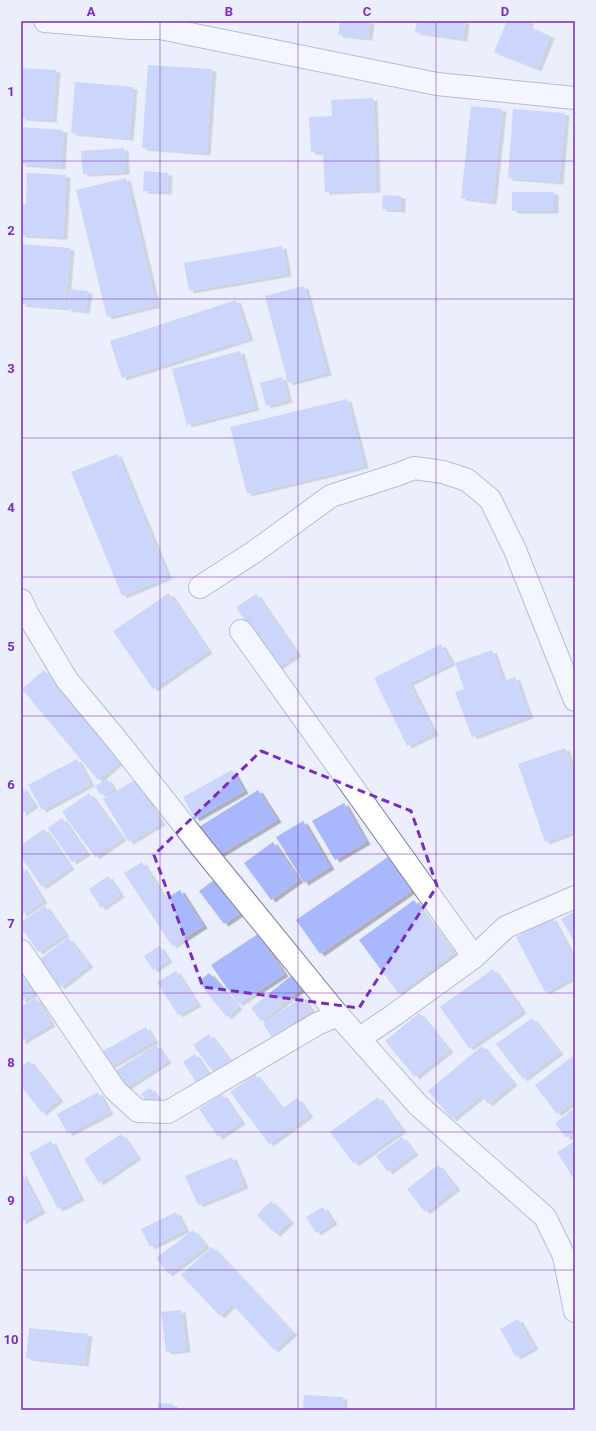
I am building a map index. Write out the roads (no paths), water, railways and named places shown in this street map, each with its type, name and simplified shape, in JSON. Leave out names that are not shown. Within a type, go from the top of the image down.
[{"type":"street","points":[[45,21],[132,28],[161,24],[437,84],[575,98]]},
{"type":"street","points":[[200,587],[254,552],[331,496],[414,468],[443,472],[467,480],[490,499],[515,550],[575,700]]},
{"type":"street","points":[[21,600],[28,615],[67,680],[338,1015],[418,1105],[545,1217],[564,1256],[575,1311]]},
{"type":"street","points":[[241,631],[474,956]]},
{"type":"street","points":[[360,1038],[474,956],[506,927],[575,897]]},
{"type":"street","points":[[21,951],[115,1090],[138,1111],[168,1112],[316,1024],[338,1015]]}]
